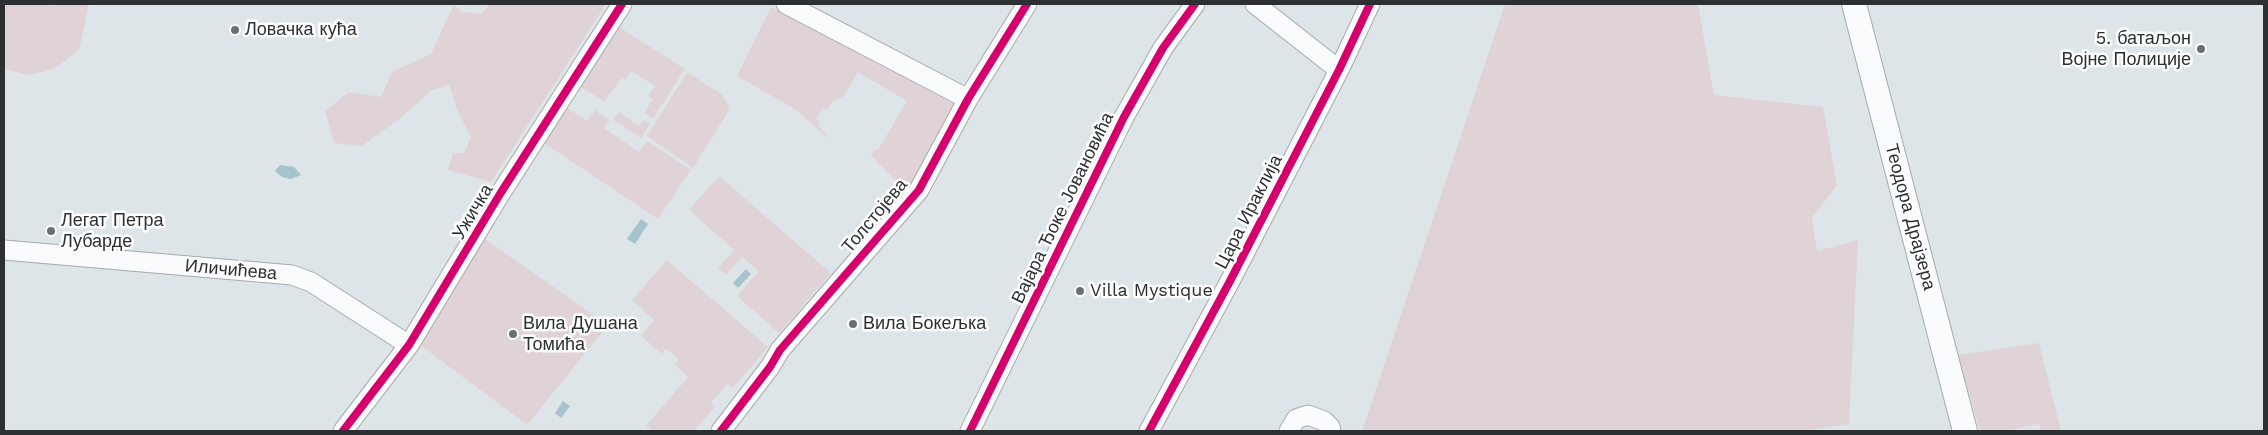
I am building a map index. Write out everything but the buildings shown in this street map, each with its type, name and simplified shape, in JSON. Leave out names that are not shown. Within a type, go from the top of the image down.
[{"type":"main road","name":"Теодора Драјзера","points":[[1854,4],[1965,431]]},
{"type":"street","name":"Ужичка","points":[[343,431],[410,345],[500,194],[622,4]]},
{"type":"street","points":[[786,4],[968,99]]},
{"type":"street","name":"Толстојева","points":[[721,431],[770,367],[780,350],[919,190],[968,99],[1027,4]]},
{"type":"street","name":"Вајара Ђоке Јовановића","points":[[970,431],[1124,117],[1164,48],[1195,4]]},
{"type":"street","points":[[1255,4],[1339,70]]},
{"type":"street","name":"Цара Ираклија","points":[[1149,431],[1212,316],[1339,70],[1370,4]]},
{"type":"street","name":"Иличићева","points":[[4,250],[292,275],[311,282],[410,345]]},
{"type":"street","points":[[1289,431],[1296,419],[1308,415],[1324,421],[1331,431]]},
{"type":"shaded area","points":[[4,4],[45,4],[54,6],[57,4],[89,4],[79,50],[57,67],[43,72],[29,75],[4,69]]},
{"type":"shaded area","points":[[454,4],[461,12],[482,14],[489,4],[606,4],[491,182],[448,170],[453,153],[464,153],[471,137],[457,110],[449,84],[431,91],[398,120],[362,146],[334,143],[325,111],[349,92],[381,97],[392,72],[431,54]]},
{"type":"shaded area","points":[[1505,4],[1698,4],[1714,95],[1823,107],[1837,185],[1812,218],[1817,251],[1858,240],[1849,424],[1802,431],[1362,431]]},
{"type":"shaded area","points":[[771,7],[954,104],[916,177],[904,189],[871,156],[874,150],[878,150],[907,101],[858,72],[844,96],[835,100],[826,110],[823,108],[816,118],[821,122],[818,126],[828,135],[826,137],[798,111],[737,76]]},
{"type":"shaded area","points":[[616,25],[685,69],[653,119],[644,113],[653,99],[648,96],[655,86],[631,71],[625,80],[622,78],[604,101],[578,85]]},
{"type":"shaded area","points":[[687,72],[721,94],[729,106],[728,112],[693,168],[647,136]]},
{"type":"shaded area","points":[[564,106],[587,121],[595,110],[609,120],[604,128],[639,152],[647,141],[691,170],[658,219],[541,141]]},
{"type":"shaded area","points":[[619,112],[639,126],[644,120],[650,124],[641,138],[613,120]]},
{"type":"shaded area","points":[[719,176],[831,273],[779,333],[737,296],[759,271],[742,257],[726,275],[718,268],[734,250],[689,210]]},
{"type":"shaded area","points":[[482,237],[608,325],[527,425],[416,342]]},
{"type":"shaded area","points":[[667,260],[768,347],[733,388],[727,384],[711,403],[715,406],[694,431],[653,431],[646,426],[688,377],[675,365],[679,359],[666,349],[662,354],[641,336],[654,320],[632,300]]},
{"type":"shaded area","points":[[2039,343],[2061,431],[2041,431],[2039,424],[2005,431],[1980,431],[1958,355]]},
{"type":"water","points":[[280,165],[294,167],[301,175],[291,179],[282,177],[275,171]]},
{"type":"water","points":[[641,219],[648,224],[635,244],[627,239]]},
{"type":"water","points":[[746,269],[751,274],[738,288],[733,283]]},
{"type":"water","points":[[920,312],[930,323],[924,330],[913,319]]},
{"type":"water","points":[[563,401],[570,406],[561,418],[555,413]]},
{"type":"cycle path","points":[[343,431],[409,345],[500,194],[622,4]]},
{"type":"cycle path","points":[[721,431],[770,367],[780,350],[919,190],[968,99],[1027,4]]},
{"type":"cycle path","points":[[970,431],[1124,117],[1163,48],[1195,4]]},
{"type":"cycle path","points":[[1149,431],[1229,283],[1339,70],[1370,4]]},
{"type":"place","name":"Ловачка кућа","points":[[235,30]]},
{"type":"place","name":"5. батаљон Војне Полиције","points":[[2201,49]]},
{"type":"place","name":"Легат Петра Лубарде","points":[[51,231]]},
{"type":"place","name":"Villa Mystique","points":[[1080,291]]},
{"type":"place","name":"Вила Бокељка","points":[[853,324]]},
{"type":"place","name":"Вила Душана Томића","points":[[513,334]]}]
